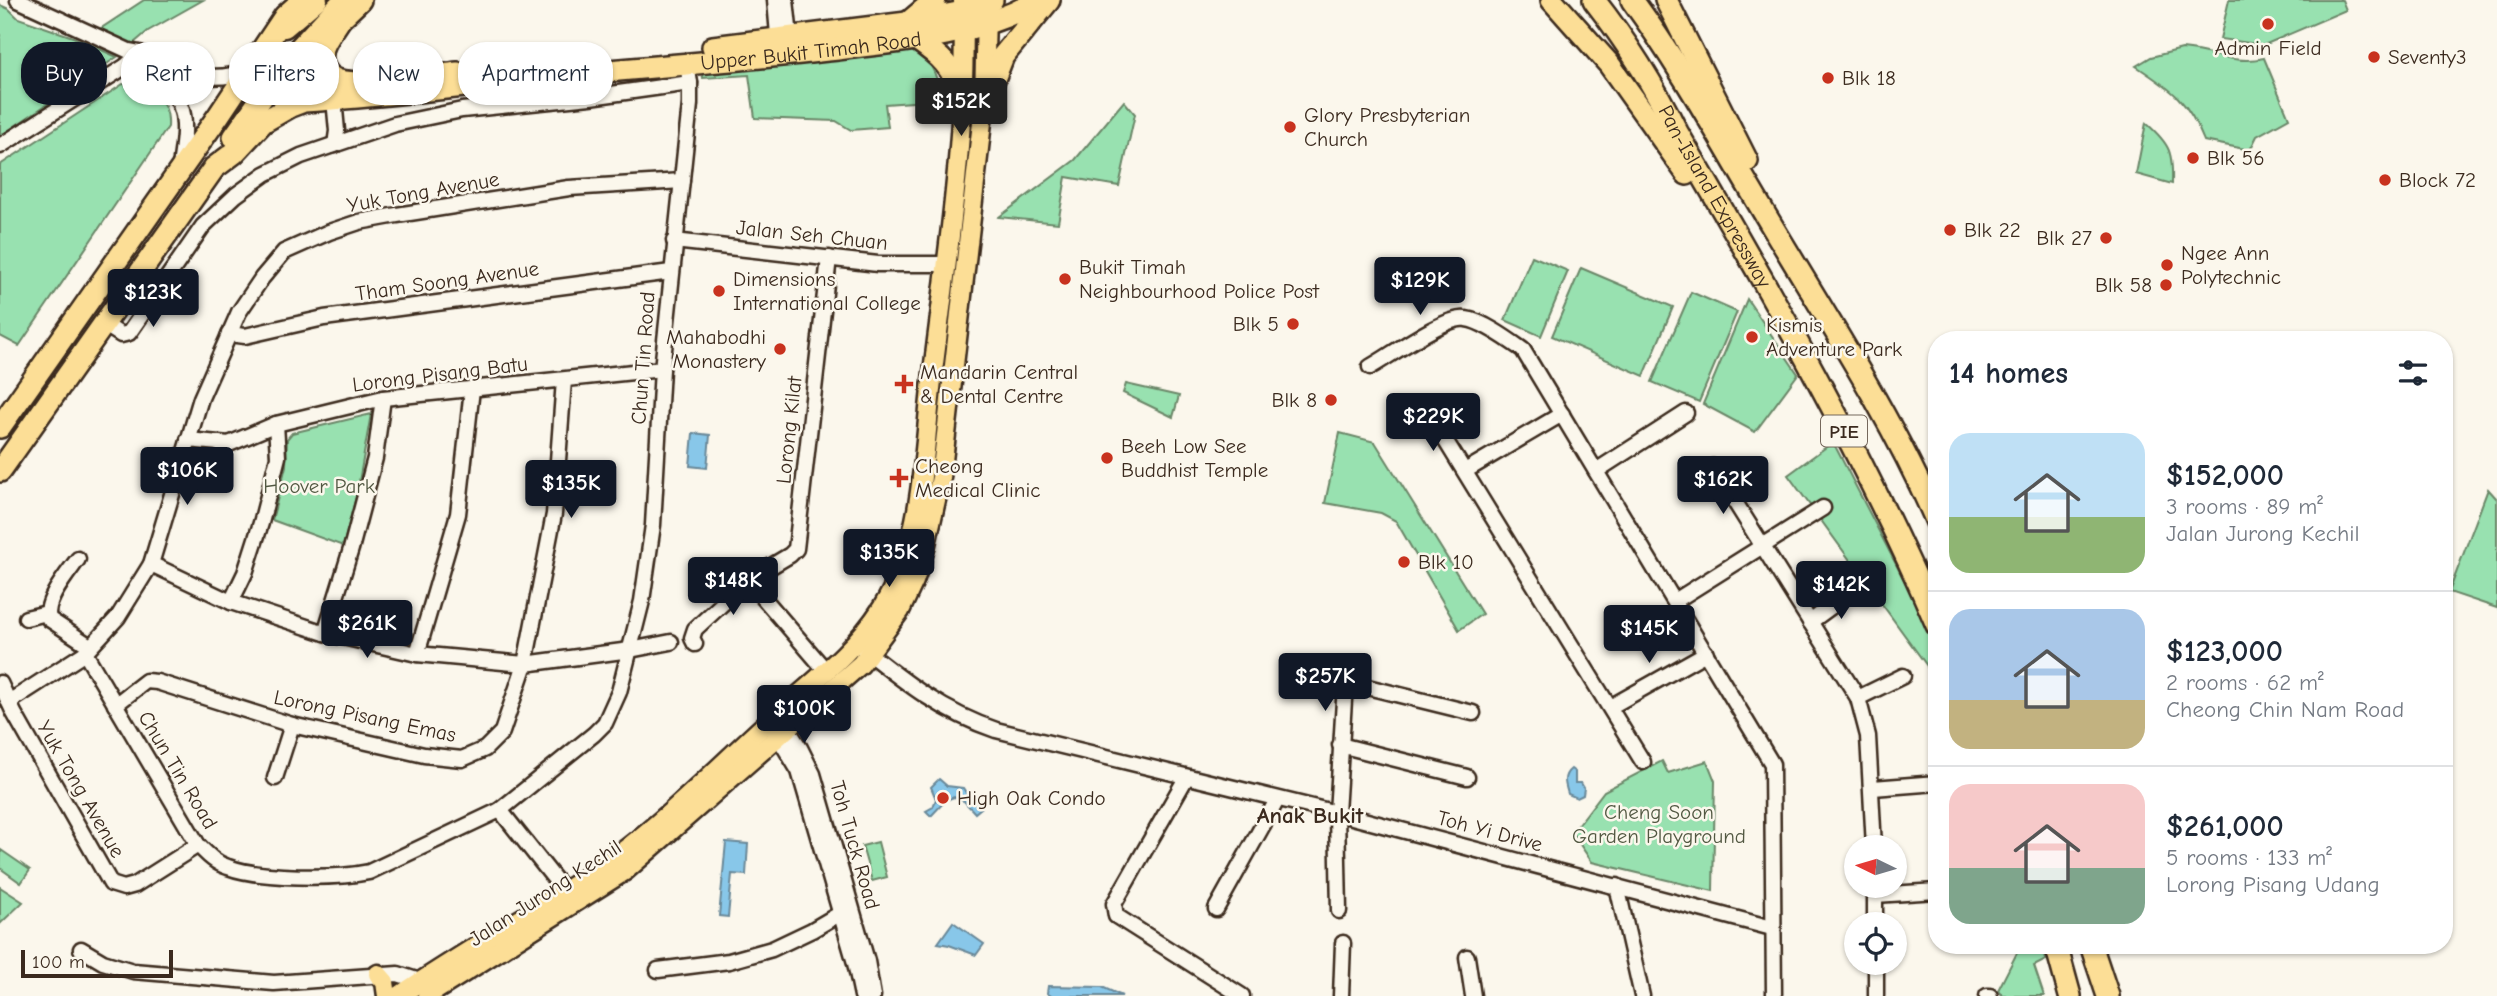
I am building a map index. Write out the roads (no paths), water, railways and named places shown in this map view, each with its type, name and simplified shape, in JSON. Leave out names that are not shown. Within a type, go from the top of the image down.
[{"type":"highway","points":[[269,42],[285,16],[303,0]]},
{"type":"highway","points":[[214,168],[265,93],[283,79],[341,10],[360,0]]},
{"type":"highway","points":[[935,0],[911,31],[950,67],[964,95]]},
{"type":"highway","name":"Upper Bukit Timah Road","points":[[341,10],[323,46],[321,59],[326,71],[334,79],[354,83],[785,47],[911,31],[987,7],[1017,13],[1039,0]]},
{"type":"highway","points":[[984,105],[1003,56],[1049,0]]},
{"type":"highway","points":[[1552,0],[1609,64],[1691,179],[1711,191]]},
{"type":"highway","name":"Pan-Island Expressway","points":[[1594,0],[1614,26],[1661,101],[1676,132],[1788,327],[1899,536],[1928,604]]},
{"type":"highway","name":"Pan-Island Expressway","points":[[1632,0],[1684,78],[1854,359],[1915,471],[1928,501]]},
{"type":"highway","points":[[1666,0],[1767,200],[1773,227]]},
{"type":"highway","name":"Upper Bukit Timah Road","points":[[339,99],[688,74],[785,47]]},
{"type":"highway","points":[[0,427],[229,98]]},
{"type":"highway","name":"Upper Bukit Timah Road","points":[[0,471],[214,168],[234,153],[263,122],[297,105]]},
{"type":"highway","points":[[2058,954],[2070,996]]},
{"type":"highway","points":[[2094,954],[2108,996]]},
{"type":"main road","points":[[272,38],[318,0]]},
{"type":"main road","name":"Jalan Jurong Kechil","points":[[398,996],[428,989],[625,871],[778,725],[827,672],[862,648],[900,611],[914,581],[941,478],[984,105],[987,7]]},
{"type":"main road","name":"Jalan Jurong Kechil","points":[[428,989],[653,828],[778,725],[837,686],[862,648],[895,584],[914,525],[964,95],[963,14]]},
{"type":"main road","points":[[377,974],[385,982],[387,996]]},
{"type":"street","points":[[18,0],[34,3],[121,51]]},
{"type":"street","points":[[775,0],[785,47]]},
{"type":"street","points":[[785,47],[786,0]]},
{"type":"street","points":[[0,146],[121,64]]},
{"type":"street","points":[[104,324],[121,335],[129,333],[204,226],[236,195],[265,174],[301,156],[395,124],[462,110],[590,97],[688,74]]},
{"type":"street","name":"Chun Tin Road","points":[[88,650],[115,705],[198,845],[215,861],[243,871],[346,877],[369,872],[500,810],[594,734],[605,723],[619,692],[642,600],[653,525],[662,369],[682,181],[688,74]]},
{"type":"street","points":[[179,105],[185,124],[180,170]]},
{"type":"street","points":[[334,105],[336,127],[342,143]]},
{"type":"street","name":"Yuk Tong Avenue","points":[[9,702],[88,650],[118,617],[151,564],[201,398],[239,312],[284,252],[359,222],[569,188],[682,181]]},
{"type":"street","name":"Jalan Seh Chuan","points":[[674,241],[878,264],[946,264]]},
{"type":"street","name":"Lorong Kilat","points":[[695,644],[692,638],[695,629],[748,580],[796,549],[829,258]]},
{"type":"street","name":"Tham Soong Avenue","points":[[229,334],[245,335],[324,318],[671,272]]},
{"type":"street","points":[[1370,367],[1456,319],[1467,319],[1523,350],[1772,764],[1774,996]]},
{"type":"street","name":"Lorong Pisang Batu","points":[[188,440],[229,444],[276,424],[383,398],[662,369]]},
{"type":"street","name":"Lorong Pisang Emas","points":[[115,705],[146,681],[157,682],[292,725],[424,755],[462,759],[485,749],[502,732],[525,664],[554,514],[564,380]]},
{"type":"street","points":[[417,654],[458,514],[472,389]]},
{"type":"street","points":[[325,632],[375,458],[383,398]]},
{"type":"street","points":[[1596,471],[1686,413]]},
{"type":"street","points":[[1465,471],[1562,414]]},
{"type":"street","points":[[1431,416],[1643,762]]},
{"type":"street","points":[[231,602],[245,573],[278,457],[276,424]]},
{"type":"street","points":[[1713,467],[1858,698],[1868,736],[1874,835]]},
{"type":"street","points":[[1675,601],[1822,508]]},
{"type":"street","points":[[78,559],[49,603],[47,613],[49,619],[88,650]]},
{"type":"street","points":[[151,564],[231,602],[325,632],[417,654],[525,664],[671,642]]},
{"type":"street","points":[[748,580],[827,672]]},
{"type":"street","points":[[1810,622],[1851,592]]},
{"type":"street","points":[[26,618],[47,613]]},
{"type":"street","name":"Toh Yi Drive","points":[[862,648],[921,695],[970,722],[1186,778],[1337,813],[1772,928]]},
{"type":"street","points":[[1610,707],[1706,653]]},
{"type":"street","points":[[1858,698],[1903,676]]},
{"type":"street","name":"Yuk Tong Avenue","points":[[0,682],[111,884],[124,888],[135,885],[198,845]]},
{"type":"street","points":[[1339,911],[1337,813],[1345,684],[1348,682],[1473,713]]},
{"type":"street","points":[[275,778],[292,725]]},
{"type":"street","name":"Toh Tuck Road","points":[[778,725],[800,748],[813,774],[862,996]]},
{"type":"street","points":[[1340,745],[1467,777]]},
{"type":"street","points":[[1186,778],[1114,904],[1114,910],[1116,916],[1242,996]]},
{"type":"street","points":[[1872,788],[1928,784]]},
{"type":"street","points":[[1216,909],[1277,800]]},
{"type":"street","points":[[500,810],[565,892]]},
{"type":"street","points":[[1617,886],[1642,996]]},
{"type":"street","points":[[1908,891],[1928,891]]},
{"type":"street","points":[[658,970],[729,961],[772,949],[845,911]]},
{"type":"street","name":"Toh Tuck Road","points":[[845,911],[867,961],[873,996]]},
{"type":"street","points":[[1341,996],[1343,943]]},
{"type":"street","points":[[81,949],[103,962],[133,971],[274,983],[377,974],[404,975],[428,989]]},
{"type":"street","points":[[1467,957],[1474,996]]},
{"type":"street","points":[[1876,975],[1876,996]]},
{"type":"water","points":[[693,433],[710,435],[707,468],[690,466]]},
{"type":"water","points":[[1571,769],[1575,772],[1575,783],[1581,783],[1584,788],[1583,795],[1577,798],[1568,794],[1566,787],[1565,777]]},
{"type":"water","name":"High Oak Condo","points":[[939,779],[947,786],[963,788],[972,802],[981,808],[975,813],[964,801],[954,797],[946,800],[931,816],[926,811],[933,807],[936,799],[931,787]]},
{"type":"water","points":[[726,842],[748,844],[746,875],[732,874],[728,917],[719,916]]},
{"type":"water","points":[[953,922],[984,944],[976,955],[938,943]]},
{"type":"water","points":[[1048,986],[1102,987],[1122,996],[1051,996],[1047,993]]},
{"type":"place","name":"Admin Field","points":[[2268,24]]},
{"type":"place","name":"Seventy3","points":[[2374,57]]},
{"type":"place","name":"Blk 18","points":[[1828,78]]},
{"type":"place","name":"Glory Presbyterian Church","points":[[1290,127]]},
{"type":"place","name":"Blk 56","points":[[2193,158]]},
{"type":"place","name":"Block 72","points":[[2385,180]]},
{"type":"place","name":"Blk 22","points":[[1950,230]]},
{"type":"place","name":"Blk 27","points":[[2106,238]]},
{"type":"place","name":"Ngee Ann Polytechnic","points":[[2167,265]]},
{"type":"place","name":"Bukit Timah Neighbourhood Police Post","points":[[1065,279]]},
{"type":"place","name":"Blk 58","points":[[2166,285]]},
{"type":"place","name":"Dimensions International College","points":[[719,291]]},
{"type":"place","name":"Blk 5","points":[[1293,324]]},
{"type":"place","name":"Kismis Adventure Park","points":[[1752,337]]},
{"type":"place","name":"Mahabodhi Monastery","points":[[780,349]]},
{"type":"place","name":"Mandarin Central & Dental Centre","points":[[904,384]]},
{"type":"place","name":"Blk 8","points":[[1331,400]]},
{"type":"place","name":"Beeh Low See Buddhist Temple","points":[[1107,458]]},
{"type":"place","name":"Cheong Medical Clinic","points":[[899,478]]},
{"type":"place","name":"Blk 10","points":[[1404,562]]},
{"type":"place","name":"High Oak Condo","points":[[943,798]]},
{"type":"district","name":"Anak Bukit","points":[[1310,815]]},
{"type":"park label","name":"Hoover Park","points":[[319,486]]},
{"type":"park label","name":"Cheng Soon Garden Playground","points":[[1659,824]]}]
